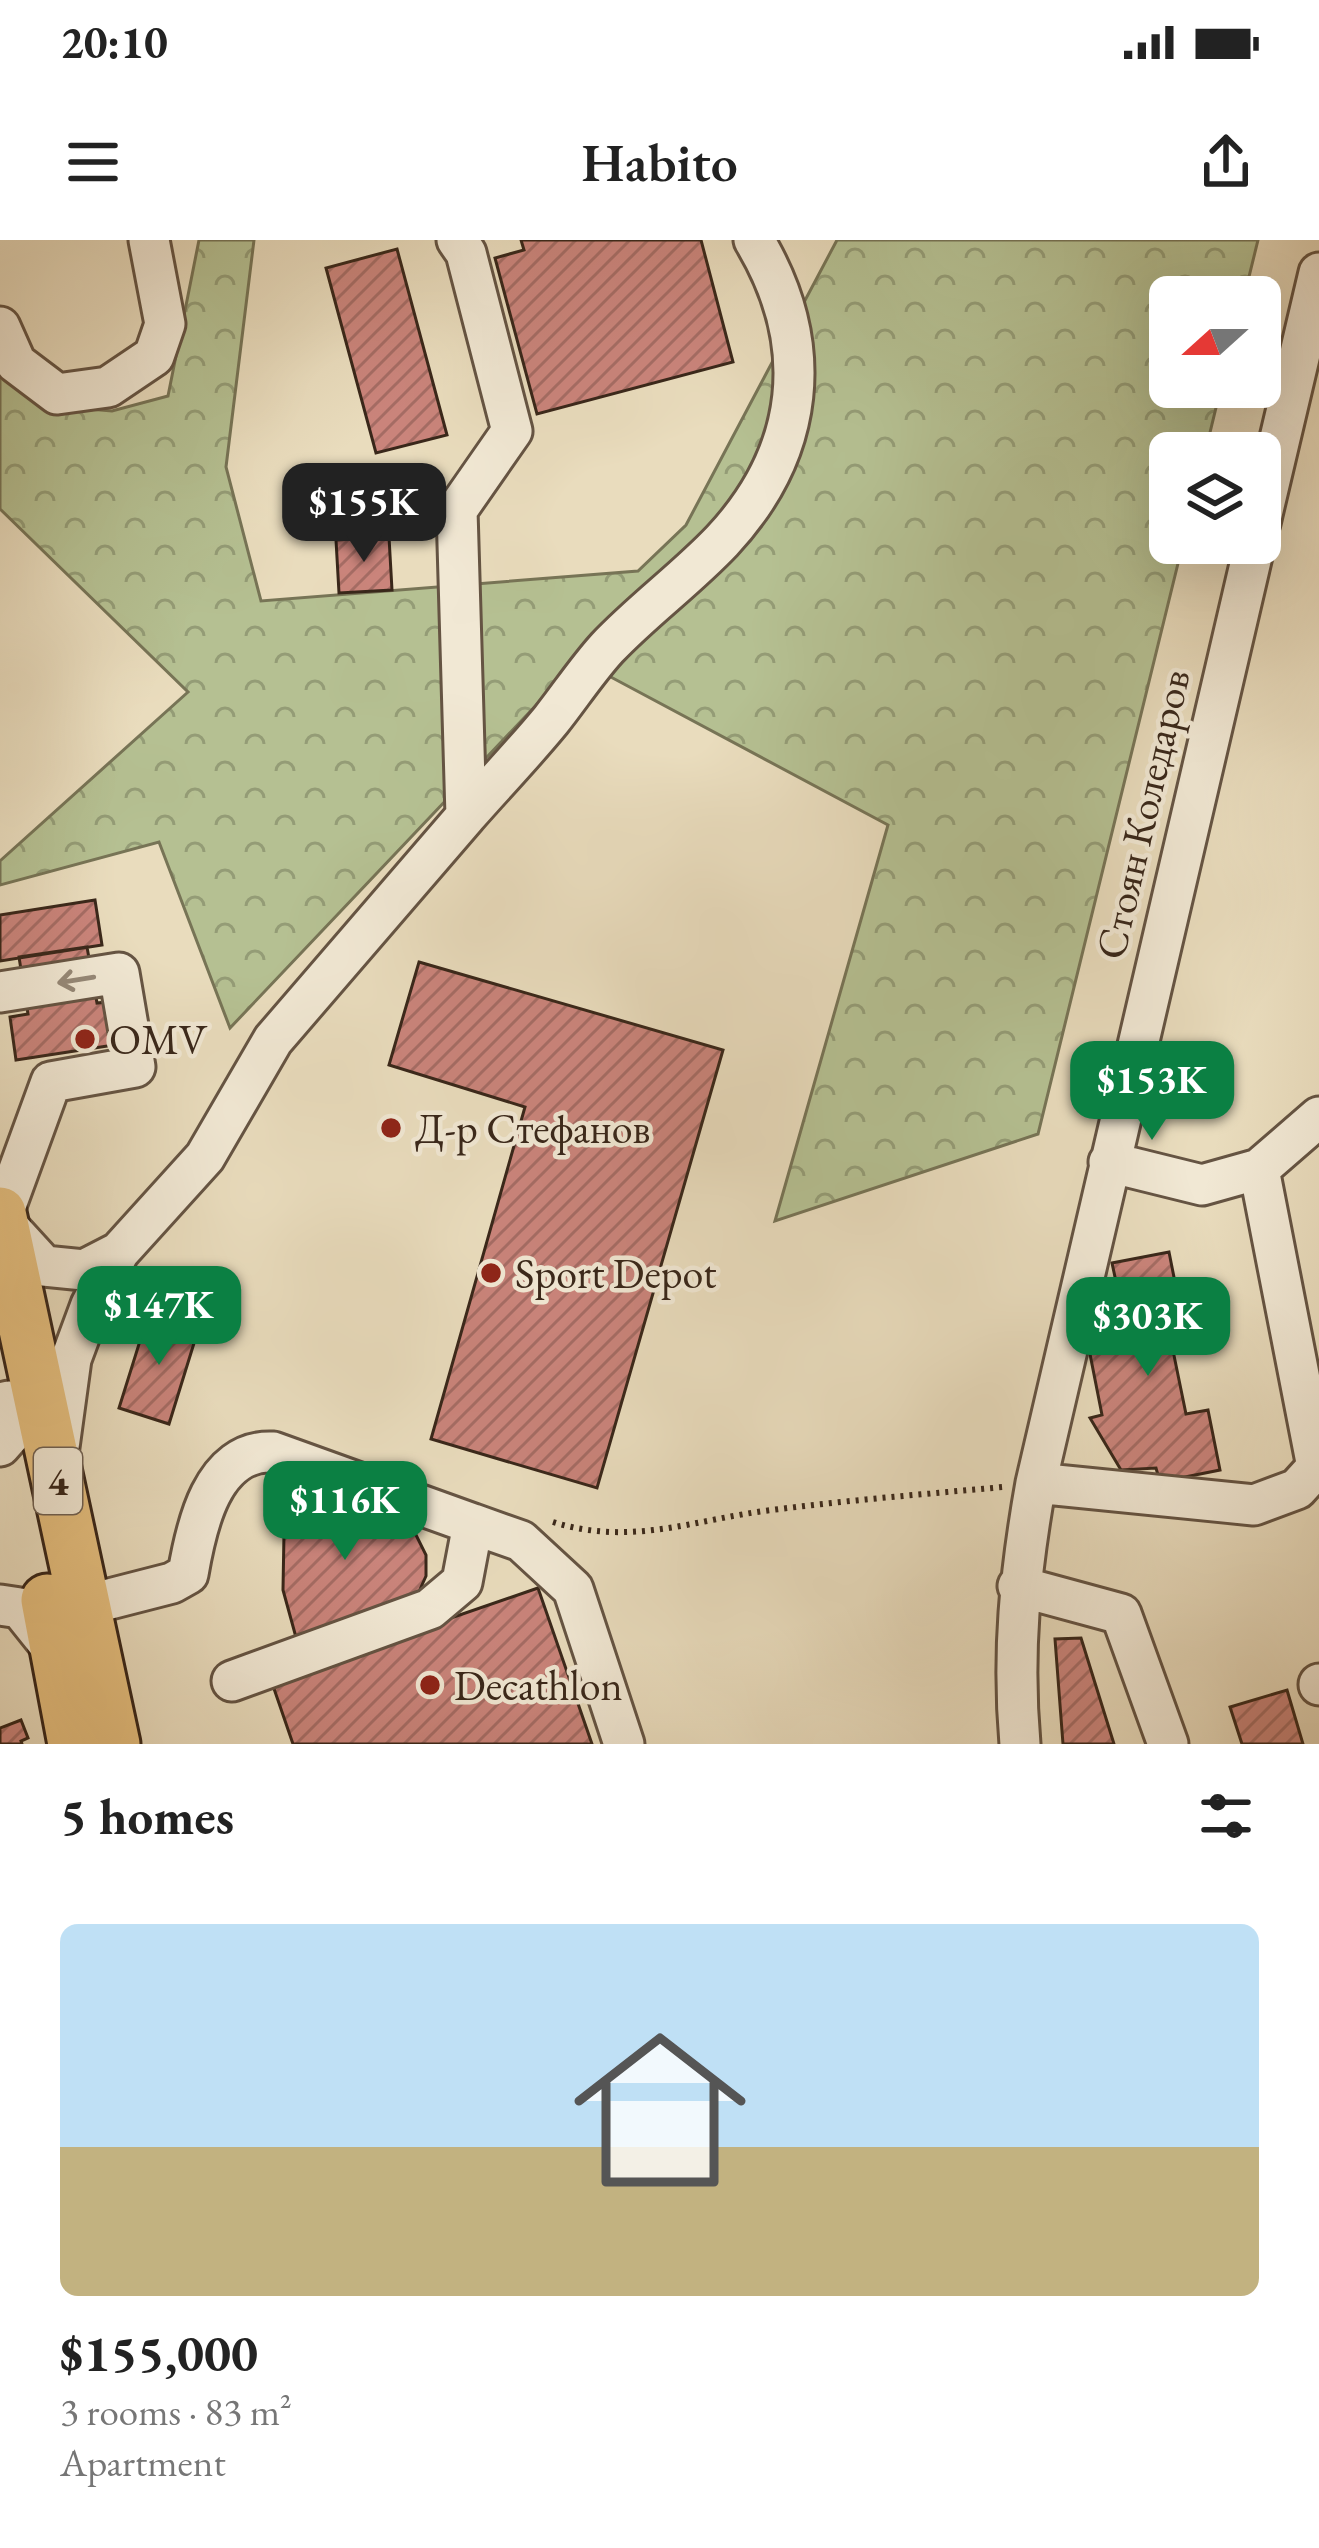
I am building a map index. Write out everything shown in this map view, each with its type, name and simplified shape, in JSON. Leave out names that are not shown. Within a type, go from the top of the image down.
[{"type":"main road","name":"4","points":[[1,1216],[56,1470],[47,1620],[113,1744]]},
{"type":"main road","name":"4","points":[[0,1333],[6,1420],[74,1744]]},
{"type":"street","points":[[0,327],[16,363],[57,394],[108,388],[154,356],[165,324],[149,240]]},
{"type":"street","points":[[457,240],[466,253],[512,430],[457,510],[466,816]]},
{"type":"street","points":[[56,1470],[70,1360],[91,1305],[119,1252],[205,1156],[272,1040],[549,723],[604,650],[720,543],[764,490],[792,417],[795,350],[776,276],[754,240]]},
{"type":"street","points":[[1281,464],[1303,403],[1319,273]]},
{"type":"street","name":"Стоян Коледаров","points":[[1020,1744],[1018,1586],[1036,1483],[1250,564]]},
{"type":"street","points":[[0,992],[119,973],[135,1067],[51,1082],[1,1216],[44,1266],[84,1270],[119,1252]]},
{"type":"street","points":[[1109,1162],[1202,1185],[1259,1169],[1319,1117]]},
{"type":"street","points":[[1036,1483],[1255,1504],[1297,1489],[1317,1467],[1259,1169]]},
{"type":"street","points":[[47,1620],[188,1574],[194,1539],[214,1491],[235,1461],[251,1453],[273,1452],[521,1541],[573,1589],[624,1744]]},
{"type":"street","points":[[232,1681],[430,1609],[462,1582],[473,1524]]},
{"type":"street","points":[[1018,1586],[1121,1614],[1168,1744]]},
{"type":"path","points":[[580,1531],[668,1531],[767,1510],[1036,1483]]},
{"type":"green space","points":[[199,240],[254,240],[226,467],[261,601],[638,571],[686,525],[837,240],[1258,240],[1249,276],[1149,276],[1149,408],[1216,408],[1210,432],[1149,432],[1149,564],[1178,564],[1038,1134],[775,1221],[888,825],[579,660],[230,1028],[159,842],[0,885],[0,861],[188,692],[0,509],[0,372],[54,406],[112,411],[168,396]]},
{"type":"building","points":[[521,240],[701,240],[733,362],[537,414],[495,258],[524,250]]},
{"type":"building","points":[[397,249],[447,435],[376,453],[326,268]]},
{"type":"building","points":[[389,537],[392,590],[339,593],[336,540]]},
{"type":"building","points":[[95,900],[102,945],[0,961],[0,915]]},
{"type":"building","points":[[87,947],[97,1003],[107,1002],[114,1045],[16,1060],[10,1017],[28,1014],[19,957]]},
{"type":"building","points":[[419,962],[723,1050],[597,1488],[431,1439],[525,1107],[389,1065]]},
{"type":"building","points":[[1169,1252],[1185,1333],[1170,1336],[1186,1414],[1208,1410],[1220,1470],[1160,1482],[1156,1468],[1121,1470],[1090,1418],[1102,1415],[1088,1344],[1115,1339],[1108,1308],[1121,1305],[1112,1263]]},
{"type":"building","points":[[149,1312],[199,1327],[169,1424],[119,1408]]},
{"type":"building","points":[[295,1486],[400,1520],[416,1535],[426,1555],[426,1576],[417,1596],[297,1641],[283,1590],[284,1533]]},
{"type":"building","points":[[538,1588],[592,1744],[293,1744],[271,1680]]},
{"type":"building","points":[[1081,1638],[1114,1744],[1063,1744],[1055,1639]]},
{"type":"building","points":[[1287,1690],[1303,1744],[1242,1744],[1230,1707]]},
{"type":"building","points":[[21,1720],[28,1738],[22,1744],[0,1744],[0,1728]]},
{"type":"place","name":"OMV","points":[[85,1039]]},
{"type":"place","name":"Д-р Стефанов","points":[[391,1128]]},
{"type":"place","name":"Sport Depot","points":[[491,1273]]},
{"type":"place","name":"Decathlon","points":[[430,1685]]}]
